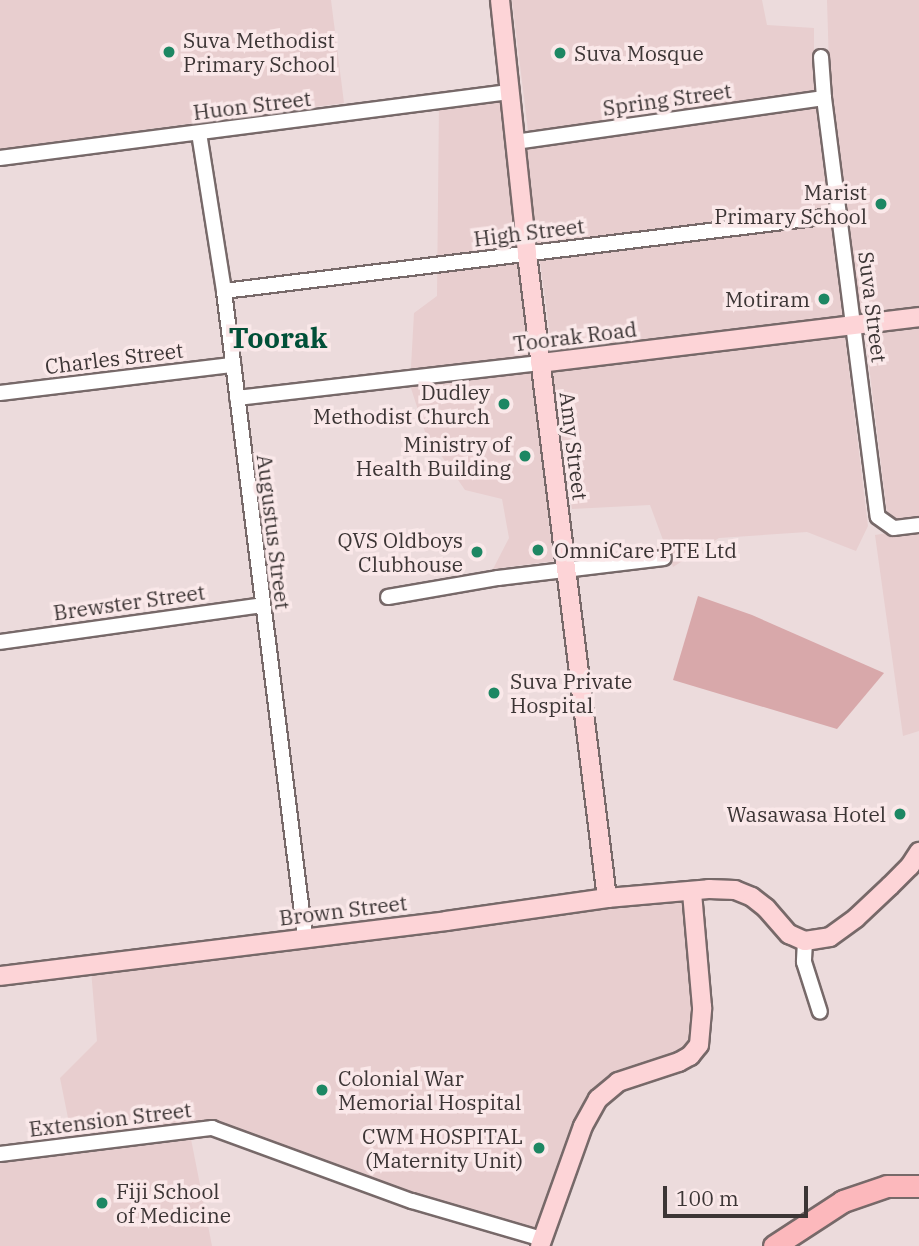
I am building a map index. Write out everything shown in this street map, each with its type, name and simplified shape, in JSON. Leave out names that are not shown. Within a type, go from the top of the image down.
[{"type":"highway","points":[[774,1246],[844,1201],[887,1186],[919,1186]]},
{"type":"main road","name":"Amy Street","points":[[500,0],[527,254],[607,898]]},
{"type":"main road","name":"Toorak Road","points":[[540,363],[919,317]]},
{"type":"main road","points":[[804,941],[830,937],[856,918],[916,859]]},
{"type":"main road","name":"Brown Street","points":[[0,976],[607,898],[735,890],[752,897],[766,908],[789,934],[804,941]]},
{"type":"main road","points":[[541,1242],[583,1126],[598,1099],[618,1082],[679,1062],[690,1056],[699,1045],[702,1007],[692,892]]},
{"type":"street","name":"Suva Street","points":[[821,57],[878,517],[894,528],[919,525]]},
{"type":"street","name":"Huon Street","points":[[0,159],[509,92]]},
{"type":"street","name":"Spring Street","points":[[515,142],[824,98]]},
{"type":"street","name":"Augustus Street","points":[[199,133],[224,291],[305,937]]},
{"type":"street","name":"High Street","points":[[224,291],[839,215]]},
{"type":"street","name":"Toorak Road","points":[[237,398],[540,363]]},
{"type":"street","name":"Charles Street","points":[[0,393],[233,365]]},
{"type":"street","points":[[388,597],[567,569],[664,558]]},
{"type":"street","name":"Brewster Street","points":[[1,642],[262,605]]},
{"type":"street","points":[[804,941],[804,962],[820,1012]]},
{"type":"street","name":"Extension Street","points":[[0,1154],[212,1128],[412,1201],[541,1242]]},
{"type":"shaded area","name":"Suva Methodist Primary School","points":[[0,0],[331,0],[344,103],[0,149]]},
{"type":"shaded area","points":[[512,0],[762,0],[767,25],[814,28],[814,92],[528,131]]},
{"type":"shaded area","name":"Marist Primary School","points":[[827,0],[919,0],[919,309],[858,316],[830,99]]},
{"type":"shaded area","points":[[508,96],[554,516],[548,517],[554,561],[493,569],[509,538],[502,499],[465,490],[425,432],[410,385],[414,313],[437,296],[439,103]]},
{"type":"shaded area","points":[[824,106],[854,321],[554,363],[524,148]]},
{"type":"shaded area","points":[[919,322],[919,521],[900,523],[887,513],[865,333]]},
{"type":"shaded area","points":[[845,337],[868,526],[856,551],[807,532],[719,538],[673,567],[650,505],[572,509],[552,371]]},
{"type":"shaded area","points":[[919,528],[919,731],[903,736],[875,535]]},
{"type":"shaded area","points":[[698,596],[752,615],[884,673],[837,729],[673,680]]},
{"type":"shaded area","name":"Colonial War Memorial Hospital","points":[[679,894],[693,898],[698,1030],[679,1058],[614,1079],[544,1235],[412,1197],[213,1124],[73,1143],[60,1078],[97,1041],[91,970]]},
{"type":"shaded area","name":"Fiji School of Medicine","points":[[190,1134],[212,1246],[0,1246],[0,1161]]},
{"type":"place","name":"Suva Methodist Primary School","points":[[169,52]]},
{"type":"place","name":"Suva Mosque","points":[[560,53]]},
{"type":"place","name":"Marist Primary School","points":[[881,204]]},
{"type":"place","name":"Motiram","points":[[824,299]]},
{"type":"place","name":"Dudley Methodist Church","points":[[504,404]]},
{"type":"place","name":"Ministry of Health Building","points":[[525,456]]},
{"type":"place","name":"OmniCare PTE Ltd","points":[[538,550]]},
{"type":"place","name":"QVS Oldboys Clubhouse","points":[[477,552]]},
{"type":"place","name":"Suva Private Hospital","points":[[494,693]]},
{"type":"place","name":"Wasawasa Hotel","points":[[900,814]]},
{"type":"place","name":"Colonial War Memorial Hospital","points":[[322,1090]]},
{"type":"place","name":"CWM HOSPITAL (Maternity Unit)","points":[[539,1148]]},
{"type":"place","name":"Fiji School of Medicine","points":[[102,1203]]},
{"type":"district","name":"Toorak","points":[[278,338]]}]
